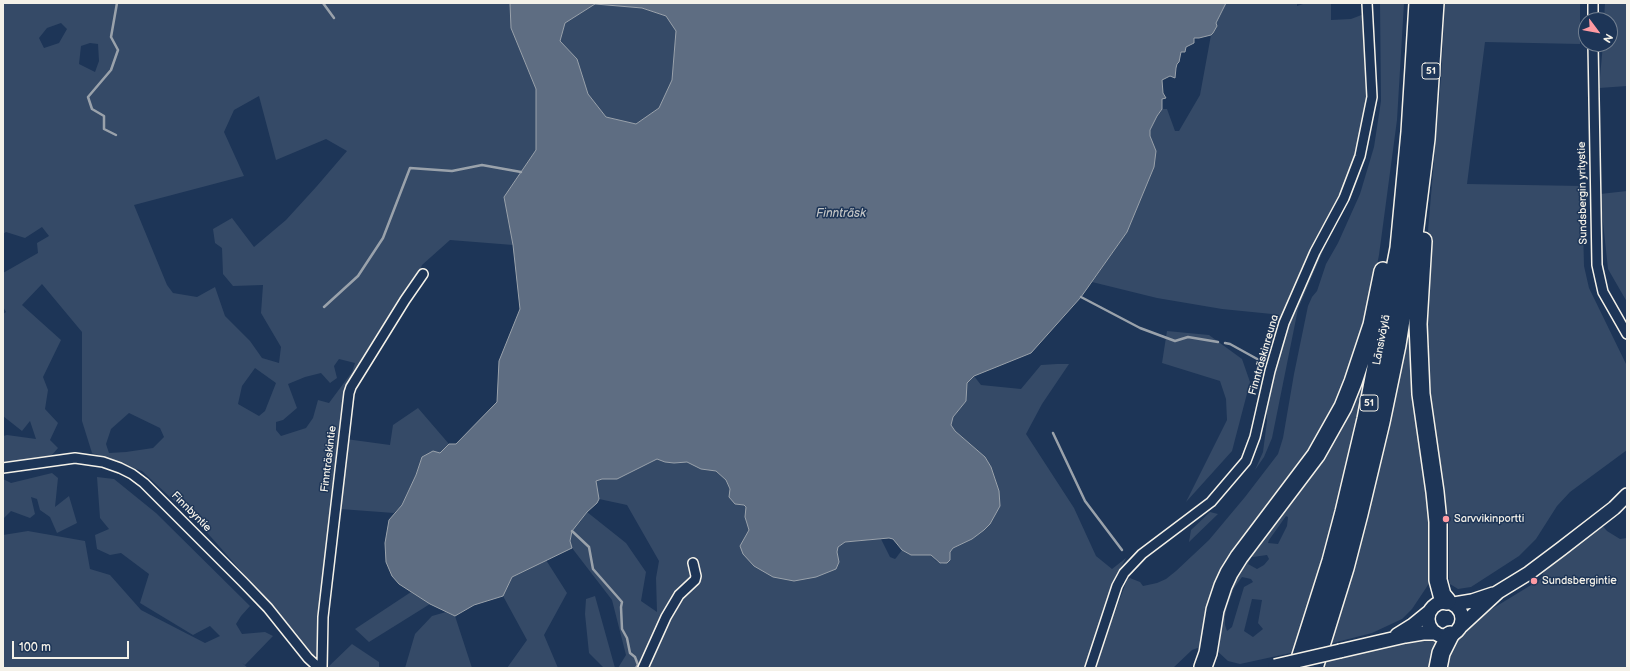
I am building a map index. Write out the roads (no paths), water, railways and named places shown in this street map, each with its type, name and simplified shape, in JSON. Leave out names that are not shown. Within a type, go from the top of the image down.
[{"type":"highway","name":"Länsiväylä","points":[[1314,668],[1345,568],[1381,422],[1397,345],[1408,275],[1418,135],[1418,3]]},
{"type":"highway","name":"Länsiväylä","points":[[1297,668],[1342,519],[1366,419],[1399,248],[1418,135],[1436,3]]},
{"type":"highway","points":[[1418,135],[1426,194],[1418,324],[1421,394],[1438,522],[1438,580],[1442,595],[1451,603]]},
{"type":"highway","points":[[1203,668],[1208,653],[1214,610],[1229,573],[1239,557],[1316,455],[1330,431],[1353,382],[1372,325],[1418,135]]},
{"type":"highway","points":[[1438,668],[1441,653],[1449,632]]},
{"type":"main road","points":[[1614,508],[1627,495]]},
{"type":"main road","points":[[1271,667],[1391,639],[1423,633],[1449,632],[1498,592],[1536,567],[1614,508],[1627,500]]},
{"type":"main road","points":[[1391,639],[1413,625],[1438,603],[1472,601],[1498,592]]},
{"type":"main road","points":[[1449,632],[1462,617],[1458,608],[1451,603]]},
{"type":"main road","points":[[1429,612],[1428,621],[1430,627],[1449,632]]},
{"type":"street","name":"Finnträskinreuna","points":[[1090,668],[1117,586],[1124,573],[1142,554],[1211,502],[1246,461],[1255,437],[1270,371],[1284,323],[1316,252],[1344,198],[1360,156],[1372,97],[1367,3]]},
{"type":"street","name":"Sundsbergin yritystie","points":[[1593,52],[1597,264],[1603,292],[1627,334]]},
{"type":"street","name":"Finnträskintie","points":[[321,668],[323,617],[349,393],[404,300],[423,274]]},
{"type":"street","name":"Finnbyntie","points":[[3,468],[75,458],[103,462],[132,474],[144,482],[243,582],[268,608],[308,658],[321,668]]},
{"type":"street","points":[[643,668],[666,617],[679,594],[695,580],[696,576],[693,563]]},
{"type":"water","name":"Finnträsk","points":[[510,3],[1226,3],[1216,23],[1217,26],[1213,33],[1211,35],[1194,38],[1194,43],[1186,47],[1185,52],[1181,52],[1176,68],[1175,78],[1170,76],[1162,80],[1163,93],[1166,98],[1162,99],[1162,109],[1150,130],[1150,136],[1156,151],[1154,167],[1127,232],[1081,297],[1031,353],[974,376],[967,383],[966,401],[953,417],[951,425],[955,431],[985,457],[991,467],[999,491],[1000,506],[990,524],[984,530],[972,539],[953,548],[950,552],[950,560],[947,563],[940,563],[931,555],[911,555],[902,550],[893,539],[889,538],[845,542],[838,547],[837,552],[839,562],[836,569],[816,577],[794,581],[773,577],[754,566],[743,554],[740,546],[749,530],[745,517],[746,507],[744,505],[735,504],[729,497],[730,489],[726,480],[716,471],[701,469],[687,462],[674,463],[657,459],[617,479],[602,479],[596,481],[599,499],[572,531],[570,541],[572,548],[512,577],[503,596],[474,605],[455,616],[430,604],[399,584],[392,576],[386,562],[385,543],[389,520],[402,505],[416,475],[422,457],[433,451],[440,453],[449,444],[456,444],[497,402],[499,361],[520,309],[513,245],[504,197],[536,150],[536,89],[511,28]],"holes":[[[595,4],[642,8],[666,16],[676,31],[672,80],[659,108],[636,124],[606,117],[588,94],[577,59],[560,41],[565,23]]]},
{"type":"waterway","points":[[116,135],[104,129],[104,116],[92,109],[88,97],[111,70],[118,50],[111,37],[117,3]]},
{"type":"waterway","points":[[323,3],[334,18]]},
{"type":"waterway","points":[[324,307],[358,276],[383,238],[410,168],[452,171],[482,165],[521,172]]},
{"type":"waterway","points":[[1081,297],[1140,328],[1175,341],[1188,337],[1218,342]]},
{"type":"waterway","points":[[1225,343],[1230,344],[1259,360]]},
{"type":"waterway","points":[[1053,433],[1085,501],[1122,550]]},
{"type":"waterway","points":[[572,531],[589,547],[593,569],[622,602],[622,629],[627,638],[630,653],[635,657],[638,665],[636,668]]},
{"type":"place","name":"Sarvvikinportti","points":[[1446,519]]},
{"type":"place","name":"Sundsbergintie","points":[[1534,581]]}]
